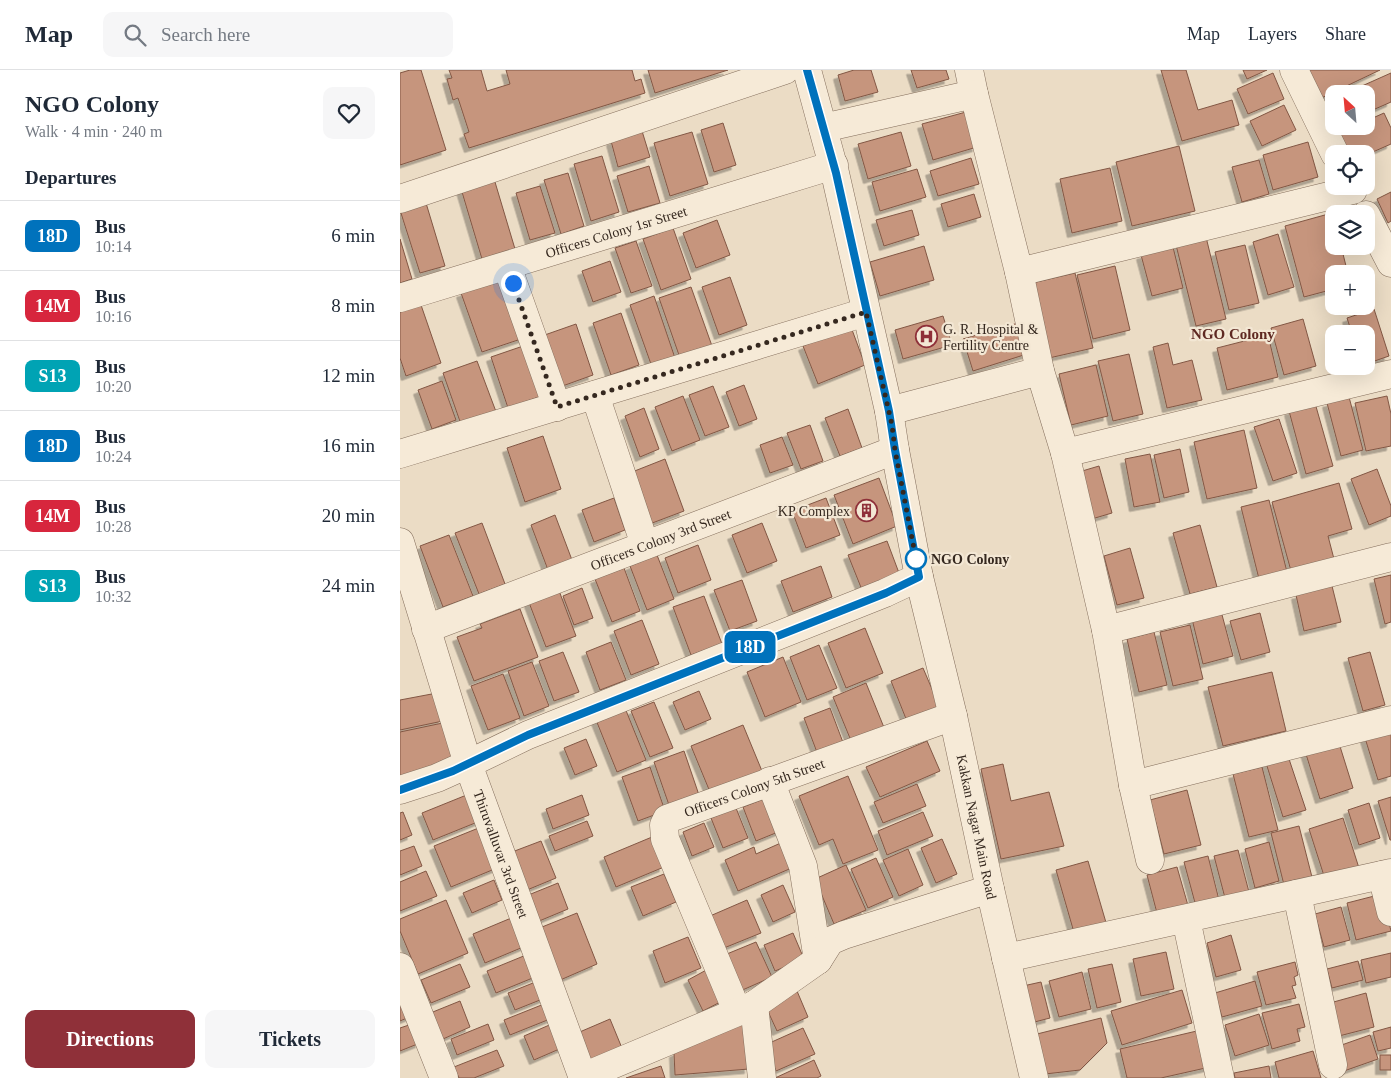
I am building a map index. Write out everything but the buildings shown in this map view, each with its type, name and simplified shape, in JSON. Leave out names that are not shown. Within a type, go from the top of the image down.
[{"type":"street","points":[[400,198],[785,70]]},
{"type":"street","name":"Kakkan Nagar Main Road","points":[[807,70],[834,166],[889,411],[919,577],[953,716],[990,889],[1034,1078]]},
{"type":"street","points":[[1294,70],[1331,145]]},
{"type":"street","points":[[823,128],[972,82],[1020,272],[1040,371],[1065,453],[1106,630],[1133,785],[1150,860]]},
{"type":"street","name":"Officers Colony 1sr Street","points":[[400,298],[834,166]]},
{"type":"street","points":[[1020,272],[1325,195]]},
{"type":"street","points":[[1375,232],[1391,263]]},
{"type":"street","points":[[507,266],[557,407]]},
{"type":"street","points":[[400,454],[866,312]]},
{"type":"street","points":[[889,411],[1040,371]]},
{"type":"street","points":[[1065,453],[1391,374]]},
{"type":"street","points":[[595,395],[645,545]]},
{"type":"street","name":"Officers Colony 3rd Street","points":[[426,629],[895,450]]},
{"type":"street","name":"Thiruvalluvar 3rd Street","points":[[400,542],[468,764],[583,1077]]},
{"type":"street","points":[[1106,630],[1391,557]]},
{"type":"street","points":[[400,790],[437,778],[528,735],[886,593],[919,577]]},
{"type":"street","name":"Officers Colony 5th Street","points":[[762,1078],[746,1008],[665,839],[664,825],[667,818],[953,716]]},
{"type":"street","points":[[1133,785],[1391,720]]},
{"type":"street","points":[[770,781],[803,866],[818,960]]},
{"type":"street","points":[[1006,958],[1387,874],[1391,912]]},
{"type":"street","points":[[583,1077],[746,1008],[818,960],[830,941],[990,889]]},
{"type":"street","points":[[1297,894],[1333,1065]]},
{"type":"street","points":[[1186,919],[1220,1078]]},
{"type":"street","points":[[400,967],[444,1078]]},
{"type":"bus line","name":"18D","points":[[400,790],[437,778],[528,735],[886,593],[919,577],[889,411],[836,173],[807,70]]},
{"type":"place","name":"G. R. Hospital & Fertility Centre","points":[[927,337]]},
{"type":"place","name":"KP Complex","points":[[866,511]]},
{"type":"place","name":"NGO Colony","points":[[916,559]]},
{"type":"district","name":"NGO Colony","points":[[1233,334]]},
{"type":"route","points":[[513,283],[557,407],[866,312],[892,425],[916,559]]}]
